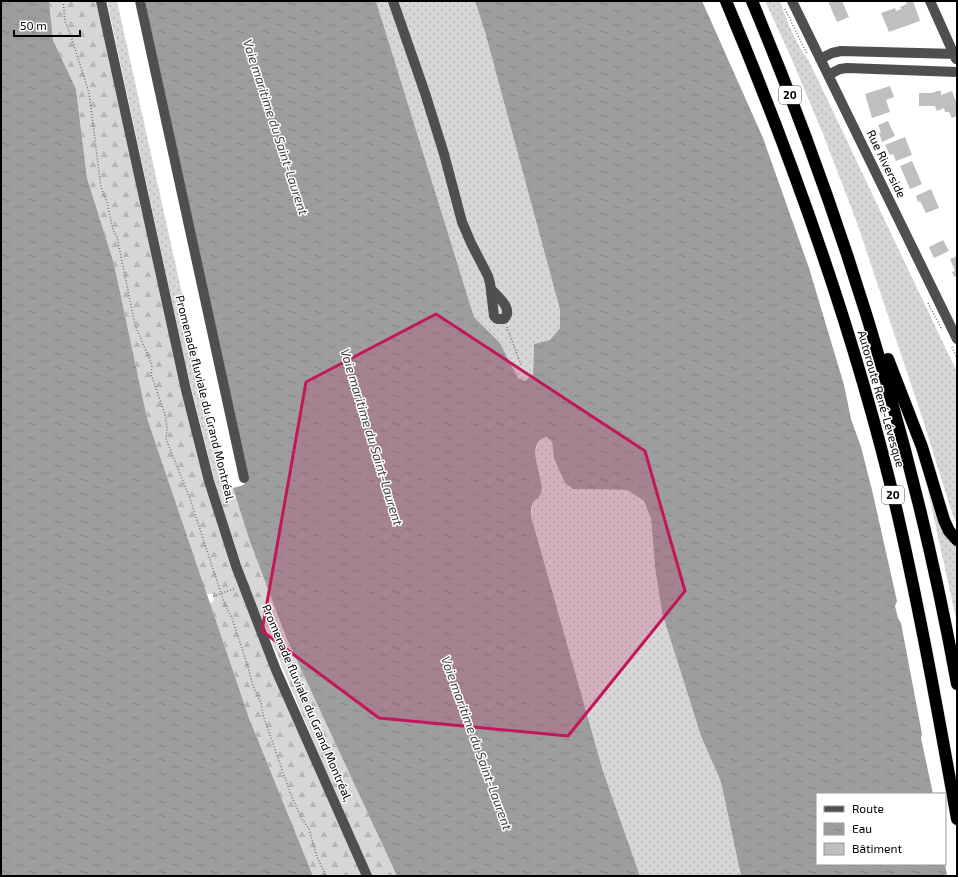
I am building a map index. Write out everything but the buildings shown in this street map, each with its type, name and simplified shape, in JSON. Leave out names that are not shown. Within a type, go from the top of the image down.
[{"type":"highway","name":"Autoroute René-Lévesque","points":[[726,1],[762,89],[811,218],[872,414],[898,516],[916,596],[957,819]]},
{"type":"highway","name":"Autoroute René-Lévesque","points":[[752,1],[791,96],[856,278],[887,382],[912,476],[937,585],[957,684]]},
{"type":"highway","points":[[856,278],[922,447],[944,520],[949,531],[957,540]]},
{"type":"street","name":"Promenade fluviale du Grand Montréal,","points":[[101,1],[157,251],[172,328],[200,446],[219,513],[244,586],[276,670],[367,876]]},
{"type":"street","points":[[140,1],[244,478]]},
{"type":"street","points":[[392,1],[425,93],[444,154],[462,222],[488,276],[494,316],[497,319],[504,319]]},
{"type":"street","points":[[815,59],[841,51],[956,56],[930,1]]},
{"type":"street","name":"Rue Riverside","points":[[788,3],[815,59],[828,75],[954,326],[957,339]]},
{"type":"street","points":[[828,75],[840,69],[847,68],[957,72]]},
{"type":"path","points":[[63,1],[65,20],[88,93],[101,187],[107,202],[113,230],[117,237],[133,309],[135,325],[152,366],[151,374],[165,414],[167,427],[166,439],[189,496],[225,605],[232,618],[253,686],[261,703],[263,715],[291,796],[302,819],[309,829],[317,857],[326,876]]},
{"type":"path","points":[[788,3],[786,14],[802,48],[815,59]]},
{"type":"path","points":[[504,319],[521,365]]},
{"type":"path","points":[[214,596],[244,586]]},
{"type":"highlighted area","points":[[436,314],[645,451],[685,591],[568,736],[379,718],[262,631],[306,382]]},
{"type":"green space","points":[[49,1],[97,1],[206,485],[362,876],[313,876],[249,718],[210,604],[214,600],[213,594],[207,594],[147,418],[114,264],[87,178],[76,89],[53,40]]},
{"type":"green space","points":[[107,1],[117,1],[201,379],[227,486],[233,488],[218,494],[187,371]]},
{"type":"green space","points":[[376,1],[475,1],[485,32],[560,310],[560,328],[550,340],[534,344],[533,374],[525,381],[518,378],[500,343],[474,317]]},
{"type":"green space","points":[[765,1],[780,1],[792,32],[809,61],[957,372],[957,524],[953,516],[922,417],[857,223],[823,134],[790,55]]},
{"type":"green space","points":[[547,437],[552,441],[554,458],[573,489],[627,490],[644,501],[651,519],[655,567],[662,613],[701,736],[721,782],[741,876],[640,876],[603,771],[531,516],[533,504],[541,493],[536,461],[537,446],[541,440]]},
{"type":"green space","points":[[233,488],[249,539],[286,637],[397,876],[372,876],[318,752],[238,561],[218,494]]},
{"type":"green space","points":[[931,490],[957,545],[957,623],[928,491]]},
{"type":"water","points":[[1,1],[49,1],[53,40],[76,89],[87,178],[114,264],[147,418],[249,718],[313,876],[1,876]]},
{"type":"water","name":"Voie maritime du Saint-Laurent","points":[[145,1],[376,1],[474,317],[500,343],[518,378],[525,381],[533,374],[534,344],[550,340],[560,328],[560,310],[485,32],[475,1],[702,1],[763,138],[809,268],[844,385],[851,419],[861,447],[872,490],[897,601],[895,606],[901,623],[922,734],[921,738],[933,793],[816,793],[816,865],[945,865],[947,876],[741,876],[721,782],[701,736],[662,613],[655,567],[651,519],[644,501],[627,490],[573,489],[565,483],[554,458],[552,442],[547,437],[540,441],[536,446],[536,462],[542,487],[539,497],[532,505],[531,516],[603,771],[640,876],[397,876],[286,637],[249,539],[233,488],[241,486],[245,483],[248,475]]}]
